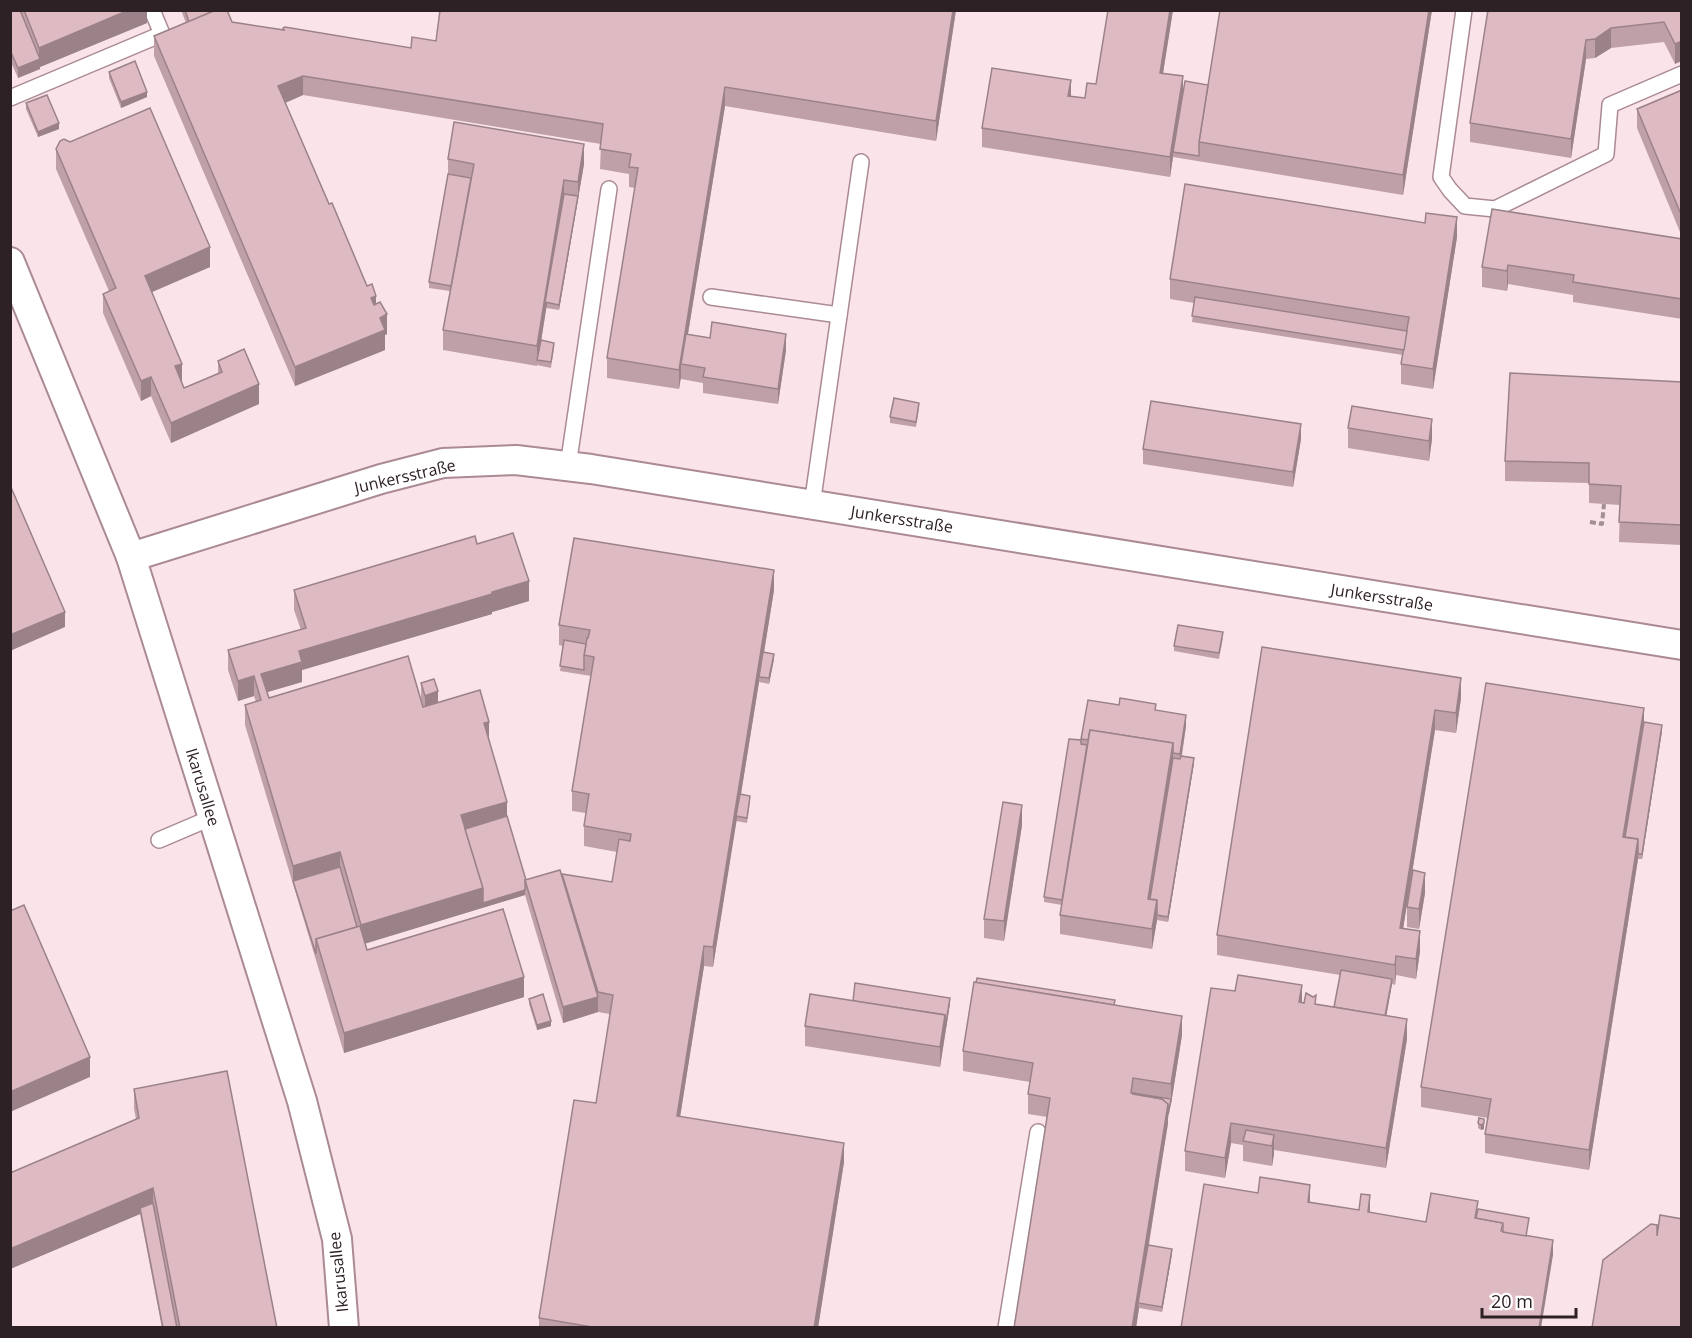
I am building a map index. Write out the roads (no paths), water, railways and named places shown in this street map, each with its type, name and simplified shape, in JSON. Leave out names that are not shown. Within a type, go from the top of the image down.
[{"type":"street","name":"Ikarusallee","points":[[10,262],[131,557],[302,1101],[337,1239],[344,1328]]},
{"type":"street","name":"Junkersstraße","points":[[131,557],[381,479],[443,463],[516,460],[568,466],[1682,645]]},
{"type":"lane","points":[[10,98],[162,34],[152,10]]},
{"type":"lane","points":[[1464,10],[1442,177],[1450,190],[1465,206],[1495,209],[1606,154],[1610,105],[1682,74]]},
{"type":"lane","points":[[812,505],[861,162]]},
{"type":"lane","points":[[568,466],[609,189]]},
{"type":"lane","points":[[711,297],[839,315]]},
{"type":"lane","points":[[159,840],[213,818]]},
{"type":"lane","points":[[1006,1328],[1038,1132]]}]
